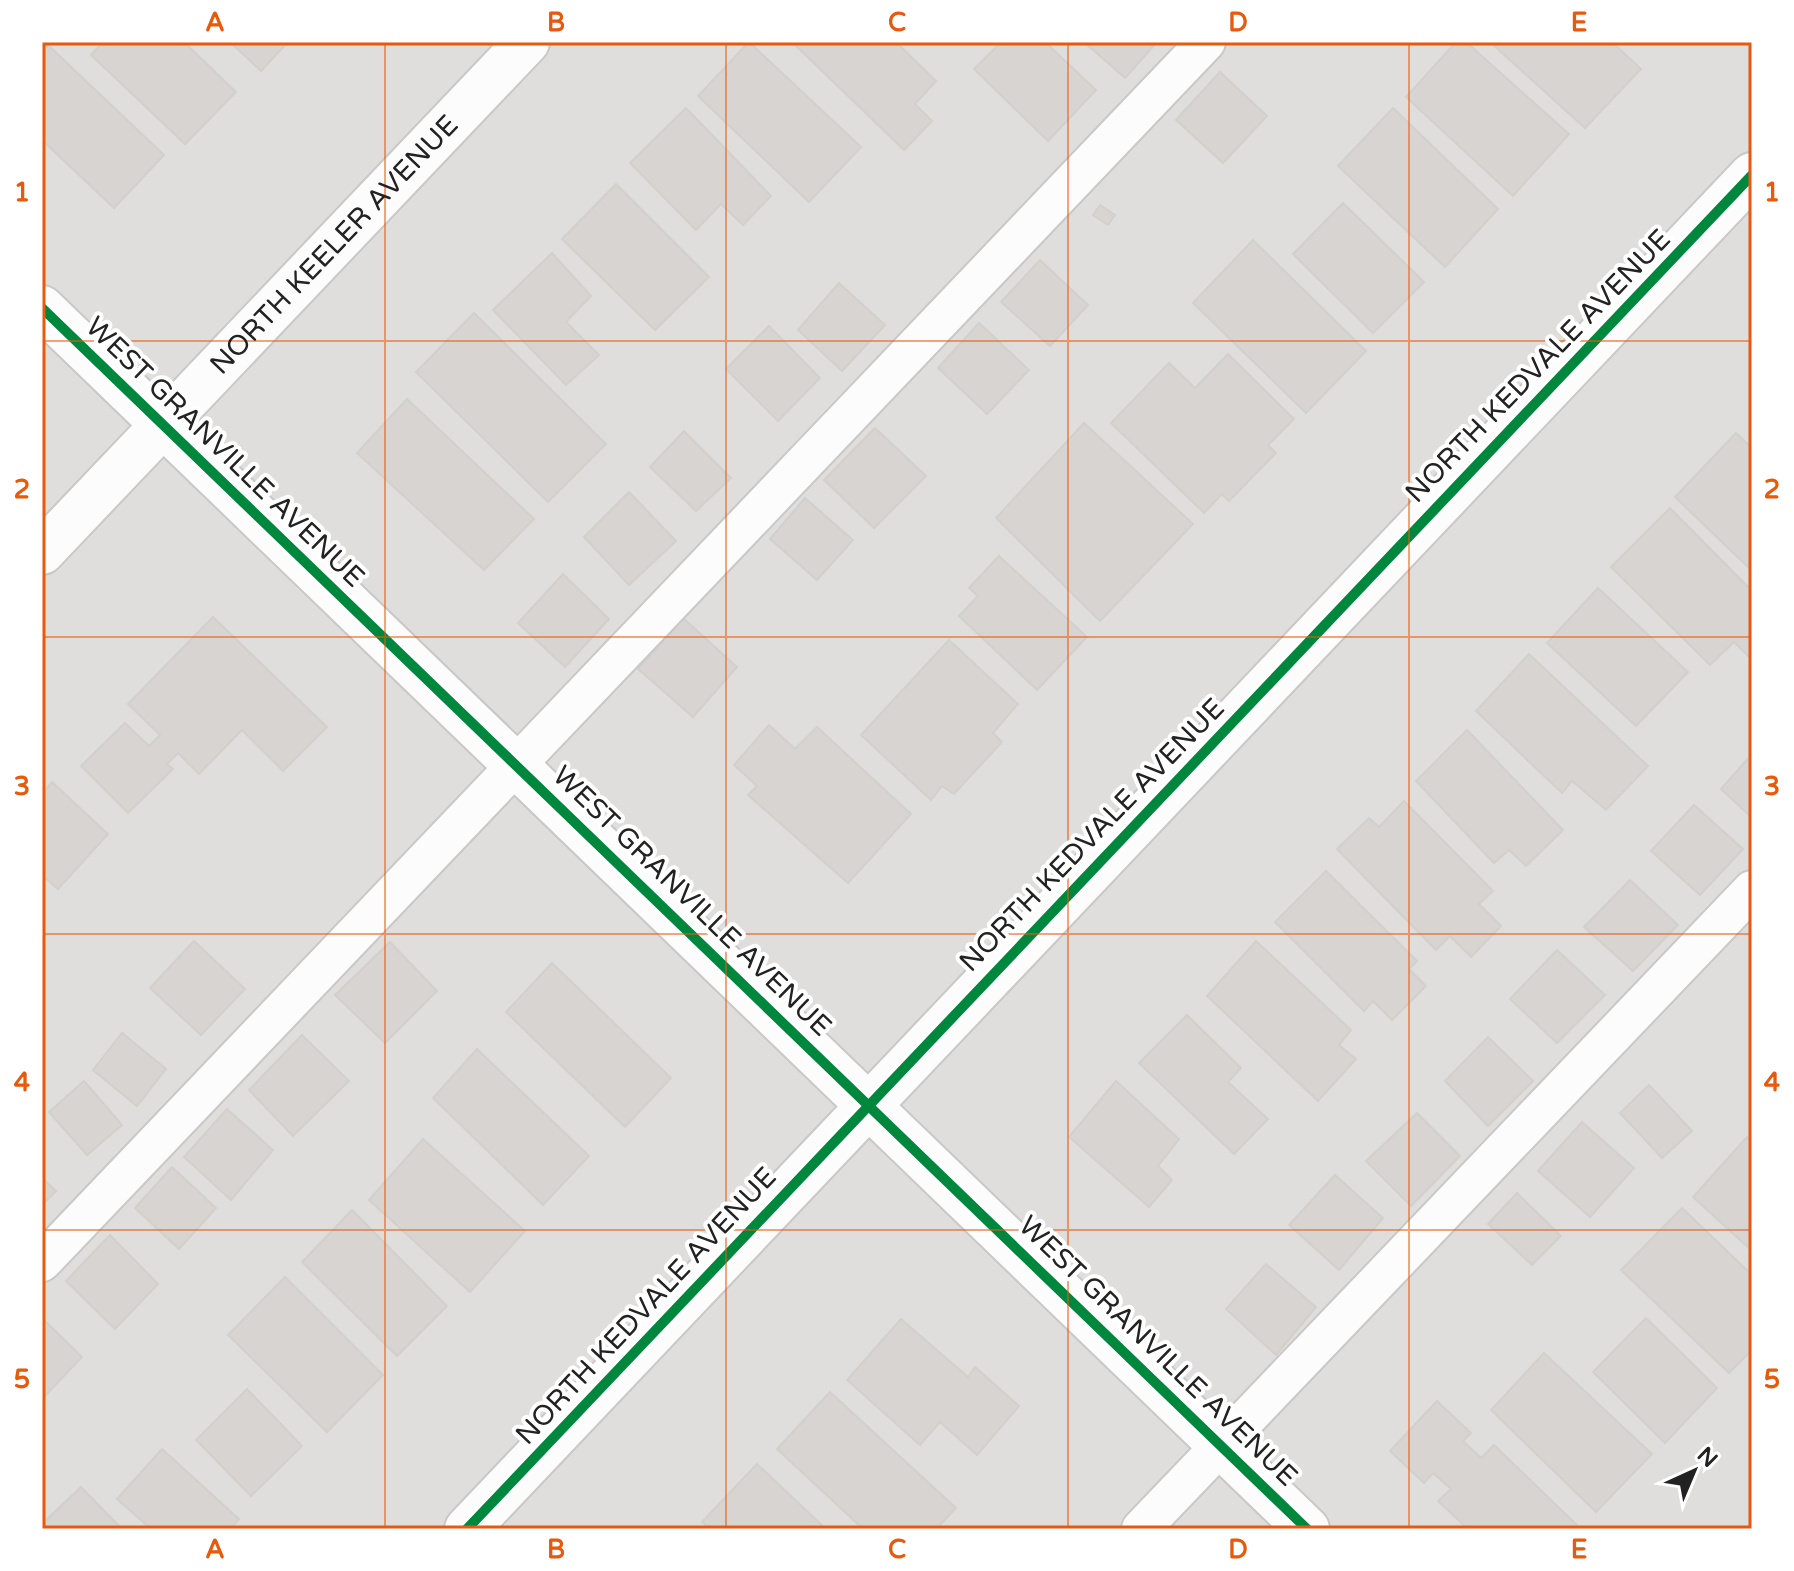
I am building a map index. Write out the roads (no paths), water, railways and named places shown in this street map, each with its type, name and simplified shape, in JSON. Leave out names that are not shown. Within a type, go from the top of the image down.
[{"type":"street","name":"NORTH KEELER AVENUE","points":[[42,552],[527,42]]},
{"type":"street","name":"NORTH KEDVALE AVENUE","points":[[467,1529],[1752,175]]},
{"type":"street","name":"WEST GRANVILLE AVENUE","points":[[42,308],[1307,1529]]},
{"type":"lane","points":[[42,1262],[1206,42]]},
{"type":"lane","points":[[1141,1529],[1752,890]]}]
